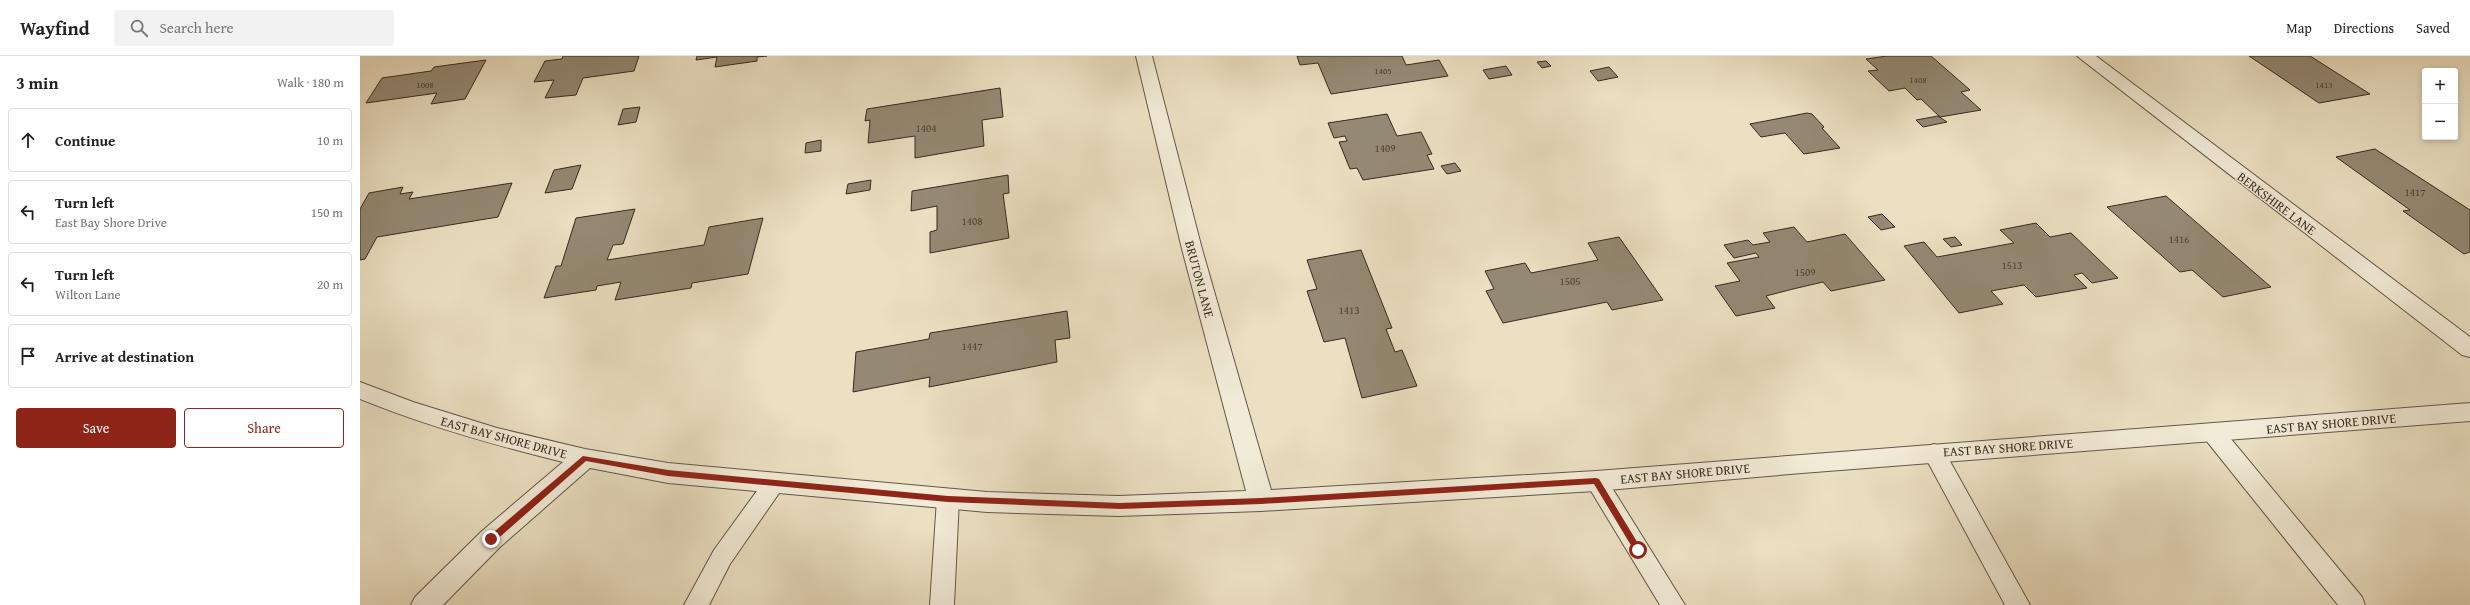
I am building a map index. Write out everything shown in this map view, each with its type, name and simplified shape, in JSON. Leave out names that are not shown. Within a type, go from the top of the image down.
[{"type":"street","name":"BRUTON LANE","points":[[1144,56],[1192,249],[1261,501]]},
{"type":"street","name":"BERKSHIRE LANE","points":[[2085,56],[2470,350]]},
{"type":"street","name":"EAST BAY SHORE DRIVE","points":[[360,390],[405,408],[497,437],[585,458],[668,473],[948,499],[1120,506],[1261,501],[1596,481],[1934,453],[2212,433],[2470,412]]},
{"type":"street","points":[[425,605],[491,539],[585,458]]},
{"type":"lane","points":[[2212,433],[2353,605]]},
{"type":"lane","points":[[1934,453],[2018,605]]},
{"type":"lane","points":[[1596,481],[1673,605]]},
{"type":"lane","points":[[696,605],[722,557],[776,483]]},
{"type":"lane","points":[[942,605],[948,499]]},
{"type":"building","points":[[563,56],[639,56],[634,71],[583,78],[576,95],[545,98],[554,80],[534,82],[545,61],[562,59]]},
{"type":"building","points":[[697,56],[767,56],[757,57],[757,61],[715,67],[717,57],[696,60]]},
{"type":"building","points":[[1297,56],[1402,56],[1406,65],[1439,60],[1448,76],[1331,94],[1318,63],[1300,65]]},
{"type":"building","points":[[1887,56],[1931,56],[1970,90],[1961,92],[1981,110],[1940,117],[1921,99],[1917,100],[1905,88],[1889,91],[1868,71],[1878,70],[1866,59]]},
{"type":"building","points":[[2249,56],[2310,56],[2370,94],[2319,103]]},
{"type":"building","points":[[486,60],[465,99],[431,104],[437,93],[366,103],[382,78],[431,71],[434,67]]},
{"type":"building","points":[[1546,61],[1551,66],[1542,68],[1537,62]]},
{"type":"building","points":[[1506,66],[1512,75],[1489,79],[1483,70]]},
{"type":"building","points":[[1609,67],[1618,77],[1598,81],[1590,71]]},
{"type":"building","points":[[1000,88],[1003,117],[982,120],[984,146],[915,158],[915,136],[868,143],[870,120],[865,121],[867,109]]},
{"type":"building","points":[[640,107],[636,122],[618,125],[623,109]]},
{"type":"building","points":[[1807,113],[1812,114],[1840,148],[1804,154],[1785,133],[1761,137],[1750,124]]},
{"type":"building","points":[[1387,114],[1397,136],[1421,132],[1432,154],[1427,155],[1434,169],[1363,180],[1357,168],[1350,169],[1339,142],[1347,141],[1345,136],[1334,138],[1328,123]]},
{"type":"building","points":[[1938,116],[1947,122],[1923,127],[1916,120]]},
{"type":"building","points":[[821,140],[821,151],[805,153],[806,143]]},
{"type":"building","points":[[2375,149],[2470,210],[2470,252],[2464,254],[2403,211],[2410,210],[2336,157]]},
{"type":"building","points":[[1455,163],[1461,171],[1447,174],[1441,166]]},
{"type":"building","points":[[581,165],[572,189],[545,193],[554,170]]},
{"type":"building","points":[[1008,175],[1009,193],[1003,194],[1009,238],[930,253],[930,232],[937,230],[937,206],[911,211],[912,191]]},
{"type":"building","points":[[871,180],[870,190],[846,194],[848,184]]},
{"type":"building","points":[[512,183],[498,217],[377,237],[365,259],[360,260],[360,209],[369,193],[403,187],[400,194],[413,192],[409,199]]},
{"type":"building","points":[[2166,196],[2271,287],[2223,297],[2192,270],[2180,272],[2107,207]]},
{"type":"building","points":[[635,209],[623,244],[613,245],[607,260],[704,245],[709,227],[763,218],[748,274],[692,283],[691,288],[615,300],[621,282],[597,286],[596,290],[544,298],[556,266],[561,266],[576,218]]},
{"type":"building","points":[[1882,214],[1895,227],[1881,230],[1868,217]]},
{"type":"building","points":[[2036,223],[2050,237],[2071,233],[2118,278],[2092,283],[2082,273],[2074,275],[2087,288],[2036,297],[2024,285],[1991,291],[2003,304],[1959,313],[1904,246],[1924,242],[1937,257],[2014,243],[2000,230]]},
{"type":"building","points":[[1794,227],[1807,242],[1845,234],[1885,280],[1831,291],[1823,282],[1793,289],[1766,296],[1775,308],[1736,316],[1715,286],[1740,281],[1727,263],[1759,257],[1756,253],[1734,258],[1724,245],[1748,240],[1753,245],[1770,242],[1763,233]]},
{"type":"building","points":[[1619,237],[1663,300],[1612,310],[1607,302],[1503,323],[1486,291],[1494,289],[1485,271],[1525,263],[1531,273],[1598,260],[1588,243]]},
{"type":"building","points":[[1955,237],[1962,245],[1951,247],[1943,239]]},
{"type":"building","points":[[1361,250],[1392,328],[1386,329],[1395,352],[1402,350],[1417,386],[1362,398],[1345,338],[1324,342],[1307,291],[1317,289],[1307,260]]},
{"type":"building","points":[[1067,311],[1070,338],[1055,340],[1057,362],[929,387],[930,377],[853,392],[856,352],[929,339],[930,333]]},
{"type":"route","points":[[491,539],[585,458],[668,473],[948,499],[987,502],[1120,506],[1261,501],[1596,481],[1638,550]]}]
